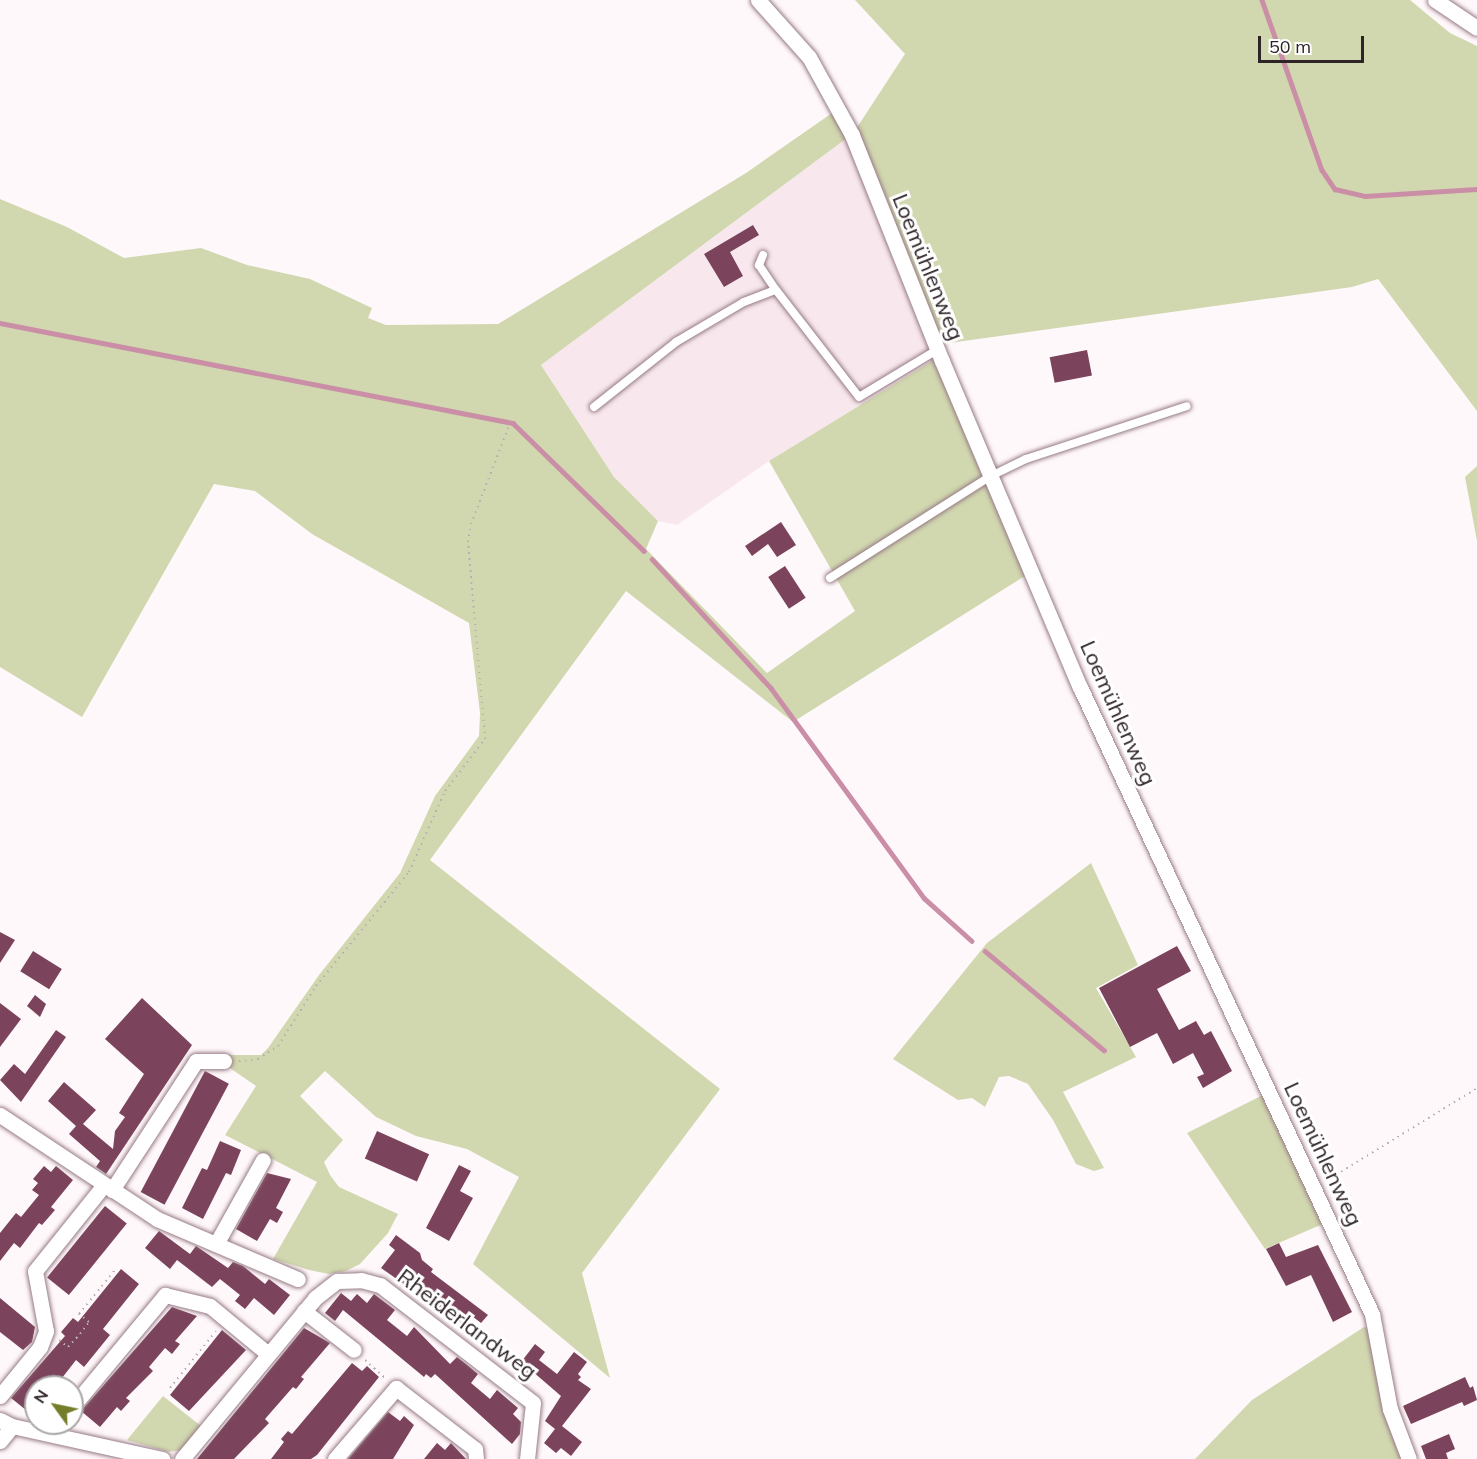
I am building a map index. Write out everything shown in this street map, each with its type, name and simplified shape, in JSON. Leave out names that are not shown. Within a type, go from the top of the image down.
[{"type":"street","name":"Loemühlenweg","points":[[758,0],[809,57],[836,100],[937,350],[1080,687],[1372,1314],[1390,1409],[1409,1459]]},
{"type":"street","points":[[1436,0],[1477,28]]},
{"type":"street","points":[[0,1396],[40,1347],[46,1331],[34,1271],[108,1187],[196,1061],[224,1061]]},
{"type":"street","points":[[0,1114],[157,1219],[298,1279]]},
{"type":"street","points":[[216,1244],[263,1160]]},
{"type":"street","name":"Rheiderlandweg","points":[[182,1459],[304,1311],[337,1281],[361,1280],[380,1285],[533,1402],[527,1459]]},
{"type":"street","points":[[84,1393],[165,1295],[210,1306],[268,1354]]},
{"type":"street","points":[[304,1311],[354,1350]]},
{"type":"street","points":[[335,1459],[396,1388],[475,1449],[476,1459]]},
{"type":"street","points":[[0,1441],[6,1423],[24,1425]]},
{"type":"street","points":[[78,1435],[162,1459]]},
{"type":"lane","points":[[763,255],[759,265],[859,397],[937,350]]},
{"type":"lane","points":[[594,407],[676,342],[744,302],[776,290]]},
{"type":"lane","points":[[830,578],[990,476],[1026,459],[1187,406]]},
{"type":"path","points":[[224,1061],[258,1059],[278,1046],[316,986],[409,872],[445,791],[485,739],[468,542],[471,524],[509,426]]},
{"type":"path","points":[[1314,1187],[1356,1165],[1477,1088]]},
{"type":"path","points":[[50,1347],[57,1338],[68,1347],[80,1334],[89,1322],[79,1314],[115,1270]]},
{"type":"path","points":[[170,1388],[226,1320]]},
{"type":"path","points":[[354,1350],[396,1388]]},
{"type":"shaded area","points":[[847,138],[937,358],[769,461],[677,525],[658,521],[614,477],[541,365]]},
{"type":"green space","points":[[855,0],[1410,0],[1450,33],[1477,46],[1477,411],[1378,279],[1352,287],[942,344],[856,129],[905,54]]},
{"type":"green space","points":[[835,111],[847,138],[541,365],[614,477],[658,521],[646,549],[767,673],[855,611],[769,461],[937,358],[1028,574],[793,722],[626,591],[430,860],[720,1089],[582,1273],[610,1378],[473,1264],[519,1177],[467,1149],[416,1136],[376,1117],[325,1071],[300,1096],[343,1140],[324,1162],[330,1175],[339,1187],[398,1214],[388,1233],[360,1264],[346,1271],[329,1274],[273,1259],[317,1182],[225,1135],[256,1086],[211,1055],[261,1055],[319,975],[400,873],[435,796],[479,736],[480,713],[469,623],[312,534],[255,491],[214,484],[82,717],[0,667],[0,199],[67,227],[124,258],[201,248],[247,265],[310,279],[372,308],[368,318],[386,325],[498,324],[746,173]]},
{"type":"green space","points":[[1477,466],[1477,541],[1465,477]]},
{"type":"green space","points":[[1091,863],[1138,965],[1096,988],[1136,1057],[1063,1092],[1104,1168],[1094,1171],[1076,1164],[1053,1120],[1028,1084],[1009,1076],[999,1077],[985,1107],[972,1098],[958,1100],[893,1059],[987,943]]},
{"type":"green space","points":[[1265,1094],[1325,1223],[1265,1249],[1187,1133]]},
{"type":"green space","points":[[1364,1327],[1375,1329],[1407,1459],[1195,1459],[1252,1400]]},
{"type":"green space","points":[[163,1396],[201,1426],[181,1450],[168,1452],[127,1440]]},
{"type":"building","points":[[753,225],[759,235],[730,252],[743,276],[724,287],[704,254]]},
{"type":"building","points":[[1087,350],[1092,376],[1055,383],[1050,357]]},
{"type":"building","points":[[781,522],[796,545],[777,557],[768,544],[752,556],[745,546]]},
{"type":"building","points":[[785,566],[806,598],[789,609],[768,577]]},
{"type":"building","points":[[0,932],[15,940],[0,963]]},
{"type":"building","points":[[1177,946],[1191,971],[1157,989],[1179,1030],[1196,1021],[1204,1035],[1211,1031],[1232,1071],[1203,1088],[1197,1077],[1204,1074],[1193,1053],[1173,1064],[1157,1033],[1130,1047],[1099,988]]},
{"type":"building","points":[[33,951],[62,969],[49,989],[20,971]]},
{"type":"building","points":[[35,995],[46,1004],[40,1017],[27,1006]]},
{"type":"building","points":[[142,998],[192,1045],[106,1174],[96,1167],[100,1161],[69,1134],[76,1126],[48,1101],[64,1082],[96,1110],[83,1124],[113,1149],[115,1131],[125,1117],[119,1113],[144,1074],[105,1039]]},
{"type":"building","points":[[0,1003],[21,1019],[0,1047]]},
{"type":"building","points":[[56,1030],[66,1037],[21,1102],[0,1080],[14,1064],[25,1074]]},
{"type":"building","points":[[205,1071],[229,1084],[165,1205],[141,1192]]},
{"type":"building","points":[[377,1131],[429,1154],[417,1182],[365,1158]]},
{"type":"building","points":[[220,1141],[241,1150],[231,1175],[226,1173],[203,1219],[182,1208],[202,1168],[207,1170]]},
{"type":"building","points":[[459,1165],[471,1171],[460,1191],[473,1198],[449,1241],[426,1228]]},
{"type":"building","points":[[44,1166],[51,1172],[56,1166],[73,1180],[51,1207],[55,1210],[42,1225],[39,1223],[20,1248],[14,1243],[0,1261],[0,1233],[16,1213],[21,1217],[39,1195],[32,1190],[38,1183],[33,1179]]},
{"type":"building","points":[[267,1173],[291,1179],[276,1208],[283,1212],[277,1223],[270,1219],[257,1241],[236,1229]]},
{"type":"building","points":[[105,1206],[127,1224],[69,1295],[47,1277]]},
{"type":"building","points":[[159,1231],[190,1254],[196,1246],[228,1268],[233,1262],[243,1266],[265,1284],[269,1279],[290,1295],[274,1315],[254,1298],[245,1309],[235,1301],[240,1295],[220,1279],[212,1287],[177,1260],[170,1269],[145,1248]]},
{"type":"building","points":[[396,1235],[420,1253],[422,1260],[433,1269],[431,1272],[488,1315],[481,1323],[472,1316],[464,1326],[381,1268],[395,1250],[389,1245]]},
{"type":"building","points":[[1279,1243],[1286,1257],[1318,1245],[1352,1312],[1333,1322],[1311,1275],[1286,1286],[1266,1249]]},
{"type":"building","points":[[121,1269],[139,1284],[103,1329],[110,1335],[84,1367],[76,1360],[64,1375],[31,1375],[65,1336],[61,1332],[73,1318],[78,1322]]},
{"type":"building","points":[[341,1293],[351,1301],[357,1294],[367,1303],[374,1294],[395,1310],[387,1320],[407,1336],[414,1327],[450,1364],[457,1357],[478,1374],[471,1383],[490,1399],[497,1390],[518,1408],[513,1414],[521,1422],[520,1434],[512,1444],[435,1374],[431,1378],[426,1374],[424,1377],[343,1310],[335,1321],[325,1313]]},
{"type":"building","points":[[0,1298],[35,1327],[32,1342],[23,1350],[0,1332]]},
{"type":"building","points":[[172,1307],[197,1316],[175,1341],[180,1344],[172,1354],[165,1348],[149,1367],[153,1371],[126,1398],[130,1401],[121,1411],[117,1407],[100,1427],[84,1414],[84,1408]]},
{"type":"building","points":[[304,1328],[330,1343],[301,1377],[304,1379],[296,1389],[293,1387],[265,1419],[269,1423],[234,1459],[197,1459]]},
{"type":"building","points":[[222,1330],[246,1350],[189,1411],[170,1395]]},
{"type":"building","points":[[535,1344],[545,1352],[539,1360],[557,1374],[574,1352],[587,1362],[578,1374],[581,1377],[578,1380],[591,1389],[562,1426],[582,1442],[571,1456],[561,1448],[556,1453],[544,1443],[555,1429],[545,1421],[561,1396],[532,1371],[526,1379],[515,1370]]},
{"type":"building","points":[[352,1363],[362,1371],[367,1366],[379,1377],[317,1455],[311,1459],[271,1459],[284,1442],[281,1439],[288,1431],[292,1434]]},
{"type":"building","points":[[1465,1377],[1470,1388],[1473,1386],[1477,1400],[1464,1406],[1462,1402],[1411,1424],[1403,1406]]},
{"type":"building","points":[[24,1383],[24,1408],[11,1398]]},
{"type":"building","points":[[388,1412],[400,1421],[404,1416],[414,1425],[393,1459],[348,1459]]},
{"type":"building","points":[[1449,1434],[1455,1449],[1446,1453],[1448,1459],[1426,1459],[1421,1446]]},
{"type":"building","points":[[437,1443],[445,1450],[451,1443],[466,1459],[424,1459]]},
{"type":"waterway","points":[[1262,0],[1322,170],[1335,189],[1365,196],[1477,189]]},
{"type":"waterway","points":[[0,323],[513,423],[644,551]]},
{"type":"waterway","points":[[652,559],[771,688],[924,898],[972,941]]},
{"type":"waterway","points":[[985,951],[1104,1050]]}]
